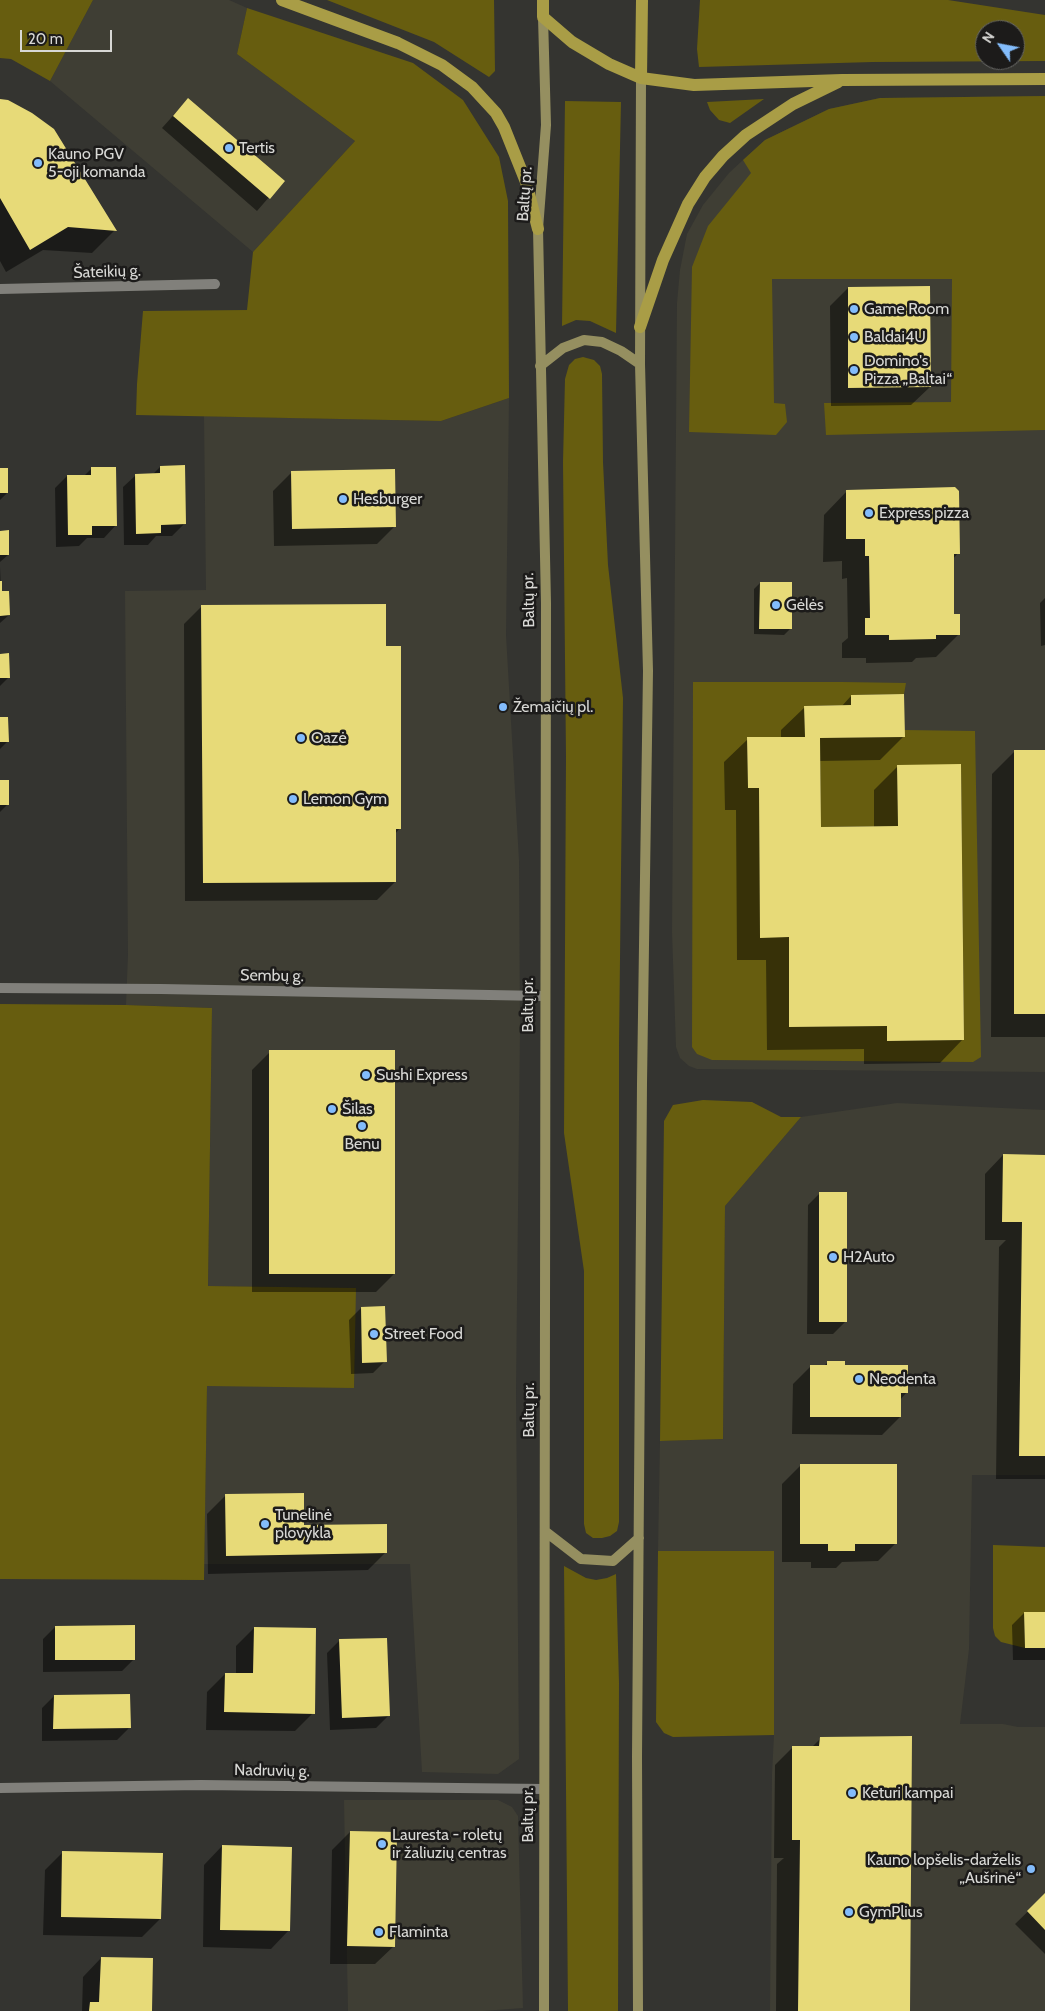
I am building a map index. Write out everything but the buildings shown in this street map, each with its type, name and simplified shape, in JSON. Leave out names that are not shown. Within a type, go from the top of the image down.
[{"type":"main road","points":[[282,0],[398,43],[442,65],[472,87],[496,113],[504,127],[526,182],[538,229]]},
{"type":"main road","name":"Baltų pr.","points":[[543,2],[546,125],[538,229],[546,603],[544,2011]]},
{"type":"main road","points":[[638,2011],[637,1746],[642,1083],[648,671],[640,364],[642,6]]},
{"type":"main road","points":[[543,17],[572,42],[609,64],[641,78],[694,85],[842,80],[1045,79]]},
{"type":"main road","points":[[640,327],[667,252],[688,204],[705,177],[723,156],[746,135],[793,104],[842,80]]},
{"type":"main road","points":[[540,366],[563,348],[584,340],[602,342],[621,351],[640,364]]},
{"type":"main road","points":[[546,1532],[581,1559],[613,1560],[639,1538]]},
{"type":"street","name":"Šateikių g.","points":[[0,290],[215,284]]},
{"type":"street","name":"Sembų g.","points":[[0,988],[544,996]]},
{"type":"street","name":"Nadruvių g.","points":[[0,1788],[201,1785],[544,1789]]},
{"type":"shaded area","points":[[0,0],[93,0],[50,81],[11,59],[0,58]]},
{"type":"shaded area","points":[[93,0],[229,0],[247,8],[237,54],[355,141],[253,252],[50,81]]},
{"type":"shaded area","points":[[327,0],[494,0],[495,71],[489,77],[434,42]]},
{"type":"shaded area","points":[[700,0],[948,0],[1045,15],[1045,61],[1025,61],[1025,20],[975,20],[975,61],[699,67],[697,49]]},
{"type":"shaded area","points":[[247,8],[413,63],[463,100],[499,157],[508,201],[509,398],[441,421],[136,415],[143,311],[247,310],[253,252],[355,141],[237,54]]},
{"type":"shaded area","points":[[1045,96],[1045,1072],[697,1069],[689,1066],[680,1058],[676,1047],[672,932],[677,303],[680,270],[687,234],[703,205],[729,173],[765,140],[829,109],[880,98]]},
{"type":"shaded area","points":[[1045,96],[1045,430],[826,435],[824,403],[951,402],[952,279],[772,279],[774,403],[785,404],[787,422],[776,435],[689,432],[692,267],[708,226],[751,173],[743,160],[765,140],[829,109],[880,98]]},
{"type":"shaded area","points":[[764,99],[730,123],[719,120],[710,110],[707,102]]},
{"type":"shaded area","points":[[565,101],[621,102],[616,333],[590,321],[576,320],[562,326]]},
{"type":"shaded area","points":[[583,357],[594,360],[600,366],[602,374],[603,462],[608,565],[623,698],[619,1046],[619,1522],[617,1531],[610,1536],[602,1538],[593,1538],[586,1533],[584,1524],[584,1271],[564,1133],[566,757],[563,462],[565,379],[569,365],[575,359]]},
{"type":"shaded area","points":[[509,398],[506,635],[519,860],[520,1030],[516,1391],[519,1759],[498,1774],[422,1772],[410,1564],[204,1564],[207,1385],[354,1387],[355,1288],[208,1286],[212,1008],[126,1005],[128,954],[125,591],[206,590],[204,416],[441,421]]},
{"type":"shaded area","points":[[693,682],[906,683],[904,694],[851,695],[851,705],[804,706],[805,737],[747,738],[748,787],[759,788],[760,937],[789,937],[790,1027],[887,1026],[888,1041],[964,1040],[961,765],[897,765],[898,826],[821,827],[820,738],[904,737],[904,730],[975,731],[981,1057],[973,1062],[712,1060],[697,1054],[692,1047]]},
{"type":"shaded area","points":[[0,1004],[212,1008],[208,1286],[356,1288],[354,1388],[207,1386],[204,1580],[0,1579]]},
{"type":"shaded area","points":[[703,1100],[752,1102],[781,1117],[801,1117],[725,1206],[723,1439],[660,1441],[664,1121],[673,1105]]},
{"type":"shaded area","points":[[897,1103],[1045,1110],[1045,1475],[972,1475],[969,1649],[960,1724],[1003,1724],[1018,1727],[1045,1727],[1045,2011],[770,2011],[774,1735],[658,1551],[660,1441],[723,1439],[725,1206],[801,1117]]},
{"type":"shaded area","points":[[993,1545],[1045,1547],[1045,1612],[1024,1612],[1025,1648],[1001,1642],[995,1636],[993,1628]]},
{"type":"shaded area","points":[[658,1551],[774,1551],[774,1735],[673,1737],[664,1733],[656,1722]]},
{"type":"shaded area","points":[[564,1566],[586,1578],[596,1580],[616,1574],[619,1683],[618,2011],[568,2011]]},
{"type":"shaded area","points":[[344,1800],[498,1800],[512,1807],[518,1816],[523,2008],[483,2011],[348,2011]]},
{"type":"place","name":"Tertis","points":[[229,148]]},
{"type":"place","name":"Kauno PGV 5-oji komanda","points":[[38,163]]},
{"type":"place","name":"Game Room","points":[[854,309]]},
{"type":"place","name":"Baldai4U","points":[[854,337]]},
{"type":"place","name":"Domino's Pizza „Baltai“","points":[[854,370]]},
{"type":"place","name":"Hesburger","points":[[343,499]]},
{"type":"place","name":"Express pizza","points":[[869,513]]},
{"type":"place","name":"Gėlės","points":[[776,605]]},
{"type":"place","name":"Žemaičių pl.","points":[[503,707]]},
{"type":"place","name":"Oazė","points":[[301,738]]},
{"type":"place","name":"Lemon Gym","points":[[293,799]]},
{"type":"place","name":"Sushi Express","points":[[366,1075]]},
{"type":"place","name":"Šilas","points":[[332,1109]]},
{"type":"place","name":"Benu","points":[[362,1126]]},
{"type":"place","name":"H2Auto","points":[[833,1257]]},
{"type":"place","name":"Street Food","points":[[374,1334]]},
{"type":"place","name":"Neodenta","points":[[859,1379]]},
{"type":"place","name":"Tunelinė plovykla","points":[[265,1524]]},
{"type":"place","name":"Keturi kampai","points":[[852,1793]]},
{"type":"place","name":"Lauresta - roletų ir žaliuzių centras","points":[[382,1844]]},
{"type":"place","name":"Kauno lopšelis-darželis „Aušrinė“","points":[[1031,1869]]},
{"type":"place","name":"GymPlius","points":[[849,1912]]},
{"type":"place","name":"Flaminta","points":[[379,1932]]}]
